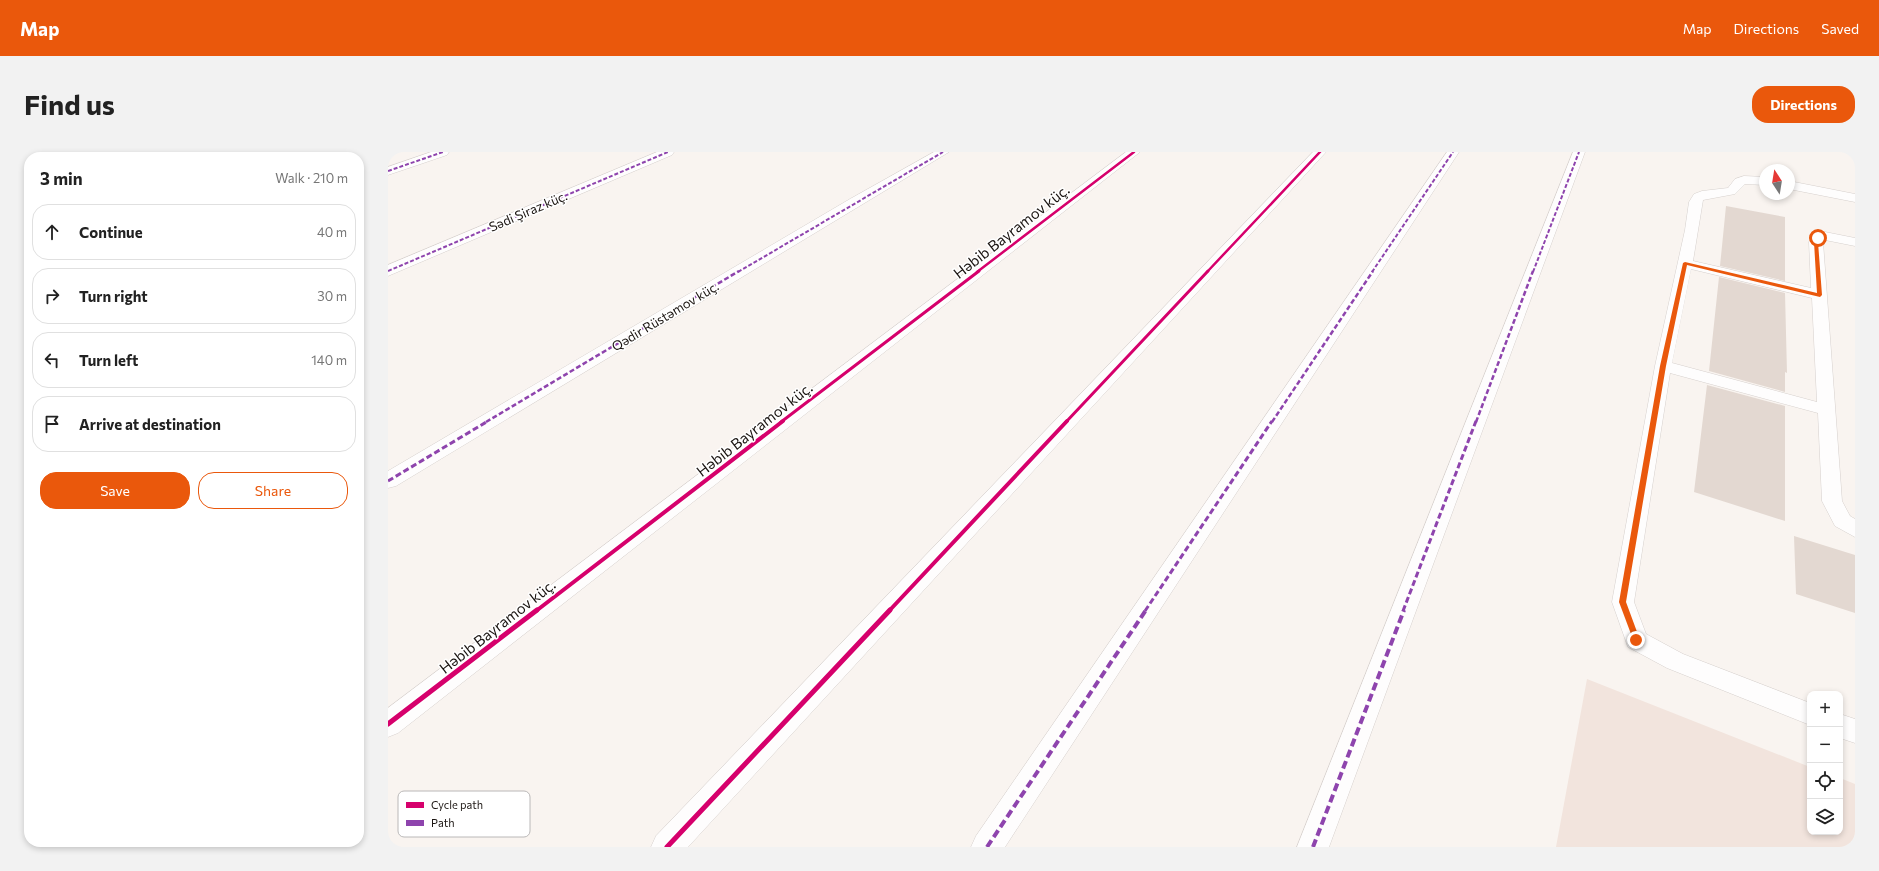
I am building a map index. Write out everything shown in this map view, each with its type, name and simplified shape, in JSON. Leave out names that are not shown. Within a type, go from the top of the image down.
[{"type":"street","points":[[388,171],[443,152]]},
{"type":"street","name":"Sədi Şiraz küç.","points":[[388,271],[668,152]]},
{"type":"street","name":"Qədir Rüstəmov küç.","points":[[388,481],[842,210],[943,152]]},
{"type":"street","name":"Həbib Bayramov küç.","points":[[388,724],[1134,152]]},
{"type":"street","points":[[667,847],[1320,152]]},
{"type":"street","points":[[988,847],[1453,152]]},
{"type":"street","points":[[1312,847],[1579,152]]},
{"type":"lane","points":[[1759,181],[1744,180],[1739,182],[1735,189],[1731,191],[1715,192],[1698,197],[1695,202],[1692,230],[1663,366],[1623,602],[1636,640],[1675,661],[1807,713]]},
{"type":"lane","points":[[1795,186],[1855,198]]},
{"type":"lane","points":[[1855,242],[1825,236],[1818,238],[1816,242],[1832,501],[1842,521],[1855,529]]},
{"type":"lane","points":[[1685,263],[1820,295]]},
{"type":"lane","points":[[1663,366],[1827,410]]},
{"type":"lane","points":[[1843,727],[1855,731]]},
{"type":"shaded area","points":[[1587,679],[1807,766],[1807,835],[1843,835],[1843,779],[1855,784],[1855,847],[1556,847]]},
{"type":"building","points":[[1726,206],[1785,217],[1785,281],[1720,266]]},
{"type":"building","points":[[1719,277],[1785,293],[1787,373],[1785,372],[1785,392],[1709,371]]},
{"type":"building","points":[[1707,385],[1785,406],[1785,521],[1694,492]]},
{"type":"building","points":[[1794,536],[1855,555],[1855,613],[1796,594]]},
{"type":"marked path","points":[[388,171],[443,152]]},
{"type":"marked path","points":[[388,271],[668,152]]},
{"type":"marked path","points":[[388,481],[855,202],[943,152]]},
{"type":"marked path","points":[[987,847],[1453,152]]},
{"type":"marked path","points":[[1313,847],[1579,152]]},
{"type":"cycle path","points":[[388,724],[1134,152]]},
{"type":"cycle path","points":[[667,847],[1320,152]]},
{"type":"route","points":[[1636,640],[1623,602],[1663,366],[1685,263],[1820,295],[1816,242],[1818,238]]}]
